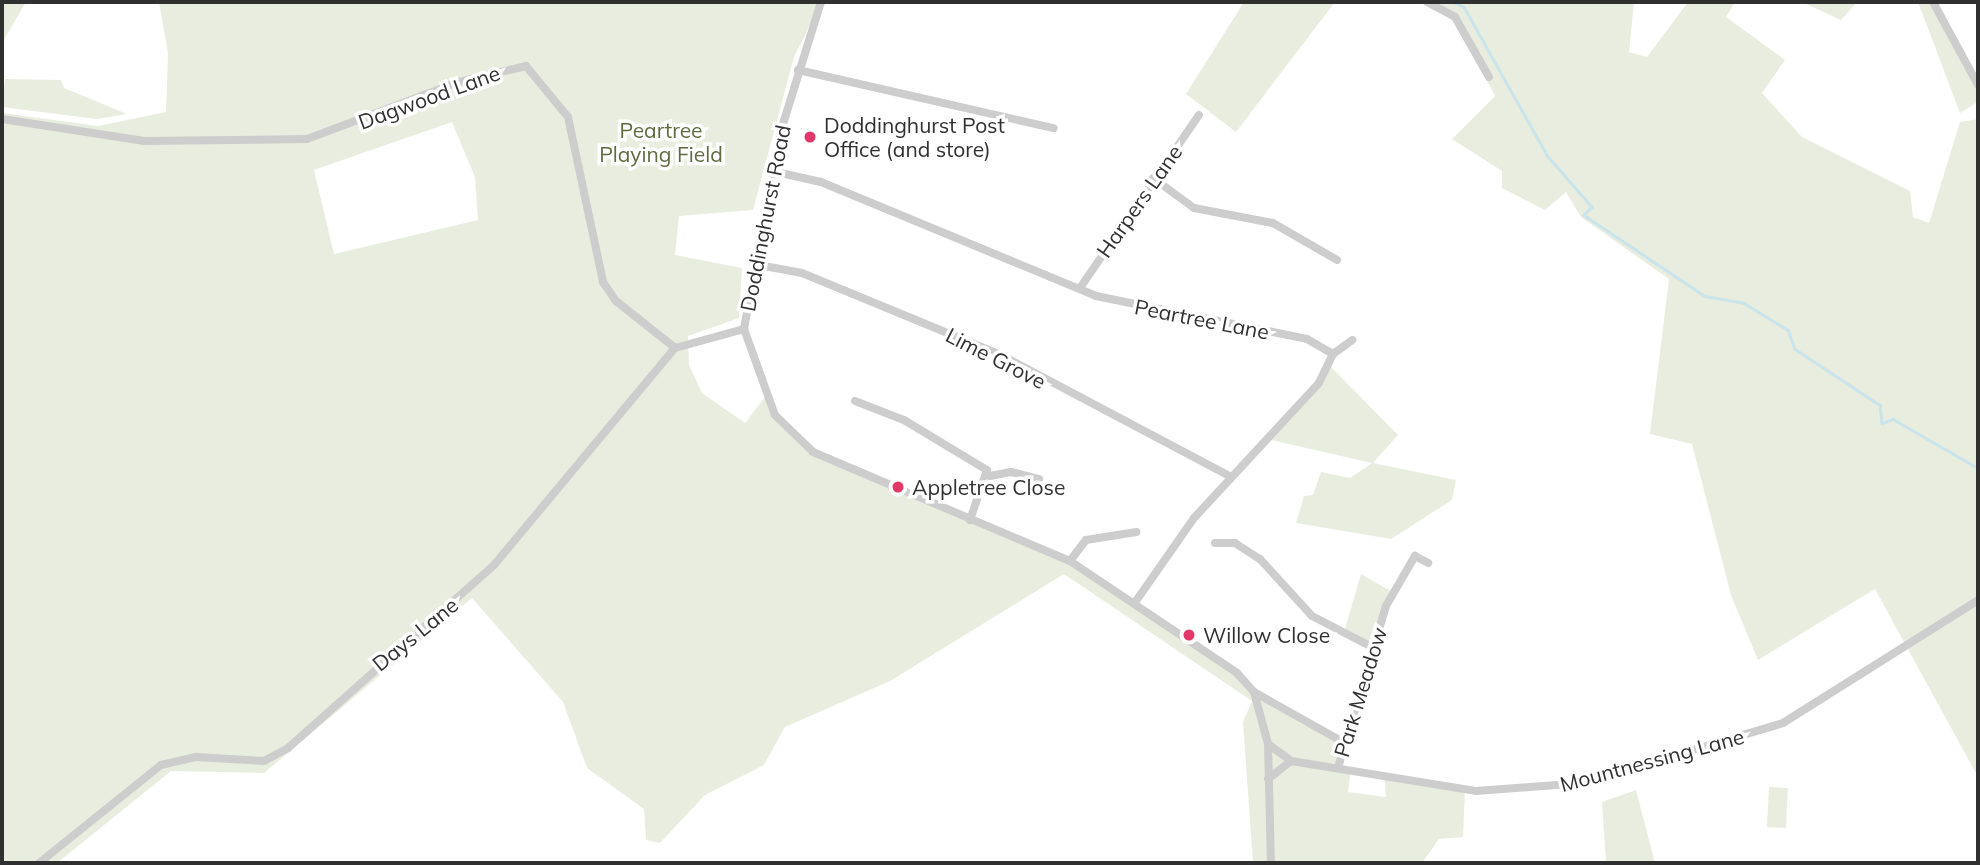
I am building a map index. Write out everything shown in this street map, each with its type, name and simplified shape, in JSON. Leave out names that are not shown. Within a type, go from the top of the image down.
[{"type":"street","name":"Doddinghurst Road","points":[[821,2],[798,70],[772,171],[753,264],[744,329],[761,389],[799,443],[970,520],[1070,561],[1136,601],[1254,692]]},
{"type":"street","points":[[1427,2],[1455,16],[1489,77]]},
{"type":"street","points":[[1933,2],[1978,85]]},
{"type":"street","name":"Dagwood Lane","points":[[2,119],[144,141],[307,139],[458,82],[526,66],[568,117],[603,282],[616,301],[675,348]]},
{"type":"street","points":[[798,70],[1053,128]]},
{"type":"street","name":"Harpers Lane","points":[[1080,288],[1153,178],[1199,115]]},
{"type":"street","name":"Peartree Lane","points":[[772,171],[821,182],[1080,288],[1149,310],[1307,340],[1334,354]]},
{"type":"street","points":[[1153,178],[1194,208],[1285,227],[1336,260]]},
{"type":"street","name":"Lime Grove","points":[[753,264],[802,273],[1001,355],[1230,476]]},
{"type":"street","points":[[675,348],[744,329]]},
{"type":"street","points":[[1136,601],[1230,476],[1319,383],[1334,354],[1352,340]]},
{"type":"street","name":"Days Lane","points":[[39,863],[161,765],[196,757],[264,761],[288,748],[494,565],[675,348]]},
{"type":"street","points":[[855,401],[977,460],[990,476]]},
{"type":"street","points":[[990,476],[1011,472],[1038,479]]},
{"type":"street","points":[[970,520],[990,476]]},
{"type":"street","points":[[1070,561],[1086,540],[1136,532]]},
{"type":"street","points":[[1215,543],[1235,543],[1260,559],[1312,616],[1372,647]]},
{"type":"street","name":"Park Meadow","points":[[1338,768],[1343,742],[1358,714],[1372,647],[1415,556],[1428,564]]},
{"type":"street","name":"Mountnessing Lane","points":[[1268,744],[1291,761],[1476,791],[1582,783],[1783,723],[1978,600]]},
{"type":"street","points":[[1254,692],[1343,742]]},
{"type":"street","points":[[1254,692],[1268,744],[1271,863]]},
{"type":"street","points":[[1268,779],[1291,761]]},
{"type":"green space","points":[[2,2],[26,2],[2,43]]},
{"type":"green space","name":"Peartree Playing Field","points":[[159,2],[821,2],[794,57],[753,210],[679,216],[675,255],[742,268],[739,318],[688,336],[689,365],[702,393],[745,423],[765,397],[799,443],[1070,561],[1119,589],[1301,723],[1343,742],[1338,767],[1351,769],[1348,792],[1386,797],[1384,773],[1465,789],[1463,837],[1439,839],[1422,863],[1253,863],[1243,722],[1252,701],[1064,574],[890,681],[785,727],[764,765],[705,795],[660,843],[646,840],[644,809],[587,768],[563,702],[472,598],[264,773],[171,771],[57,863],[2,863],[2,113],[98,126],[166,112],[168,53]],"holes":[[[452,122],[475,177],[478,220],[334,254],[314,170]]]},
{"type":"green space","points":[[1244,2],[1335,2],[1236,132],[1186,94]]},
{"type":"green space","points":[[1427,2],[1634,2],[1629,52],[1647,57],[1688,2],[1735,2],[1726,17],[1785,60],[1762,93],[1802,137],[1910,191],[1913,217],[1929,223],[1960,122],[1978,119],[1978,777],[1875,589],[1758,660],[1731,595],[1692,444],[1650,434],[1669,279],[1581,217],[1566,192],[1545,210],[1502,188],[1502,171],[1452,139],[1495,96],[1455,17]]},
{"type":"green space","points":[[1802,2],[1857,2],[1841,20]]},
{"type":"green space","points":[[1918,2],[1933,2],[1978,85],[1976,103],[1960,113]]},
{"type":"green space","points":[[5,79],[61,80],[64,88],[127,114],[97,119],[2,107]]},
{"type":"green space","points":[[1330,366],[1398,435],[1373,463],[1456,480],[1452,500],[1391,539],[1296,523],[1304,496],[1313,495],[1321,472],[1350,478],[1372,463],[1267,439]]},
{"type":"green space","points":[[1361,574],[1394,593],[1372,647],[1343,636]]},
{"type":"green space","points":[[1769,787],[1788,788],[1786,828],[1767,827]]},
{"type":"green space","points":[[1636,790],[1655,863],[1606,863],[1602,802]]},
{"type":"waterway","points":[[1454,2],[1464,7],[1547,155],[1592,207],[1584,215],[1705,296],[1744,303],[1788,330],[1795,349],[1880,405],[1882,423],[1893,419],[1978,468]]},
{"type":"place","name":"Doddinghurst Post Office (and store)","points":[[810,137]]},
{"type":"place","name":"Appletree Close","points":[[898,487]]},
{"type":"place","name":"Willow Close","points":[[1189,635]]}]
